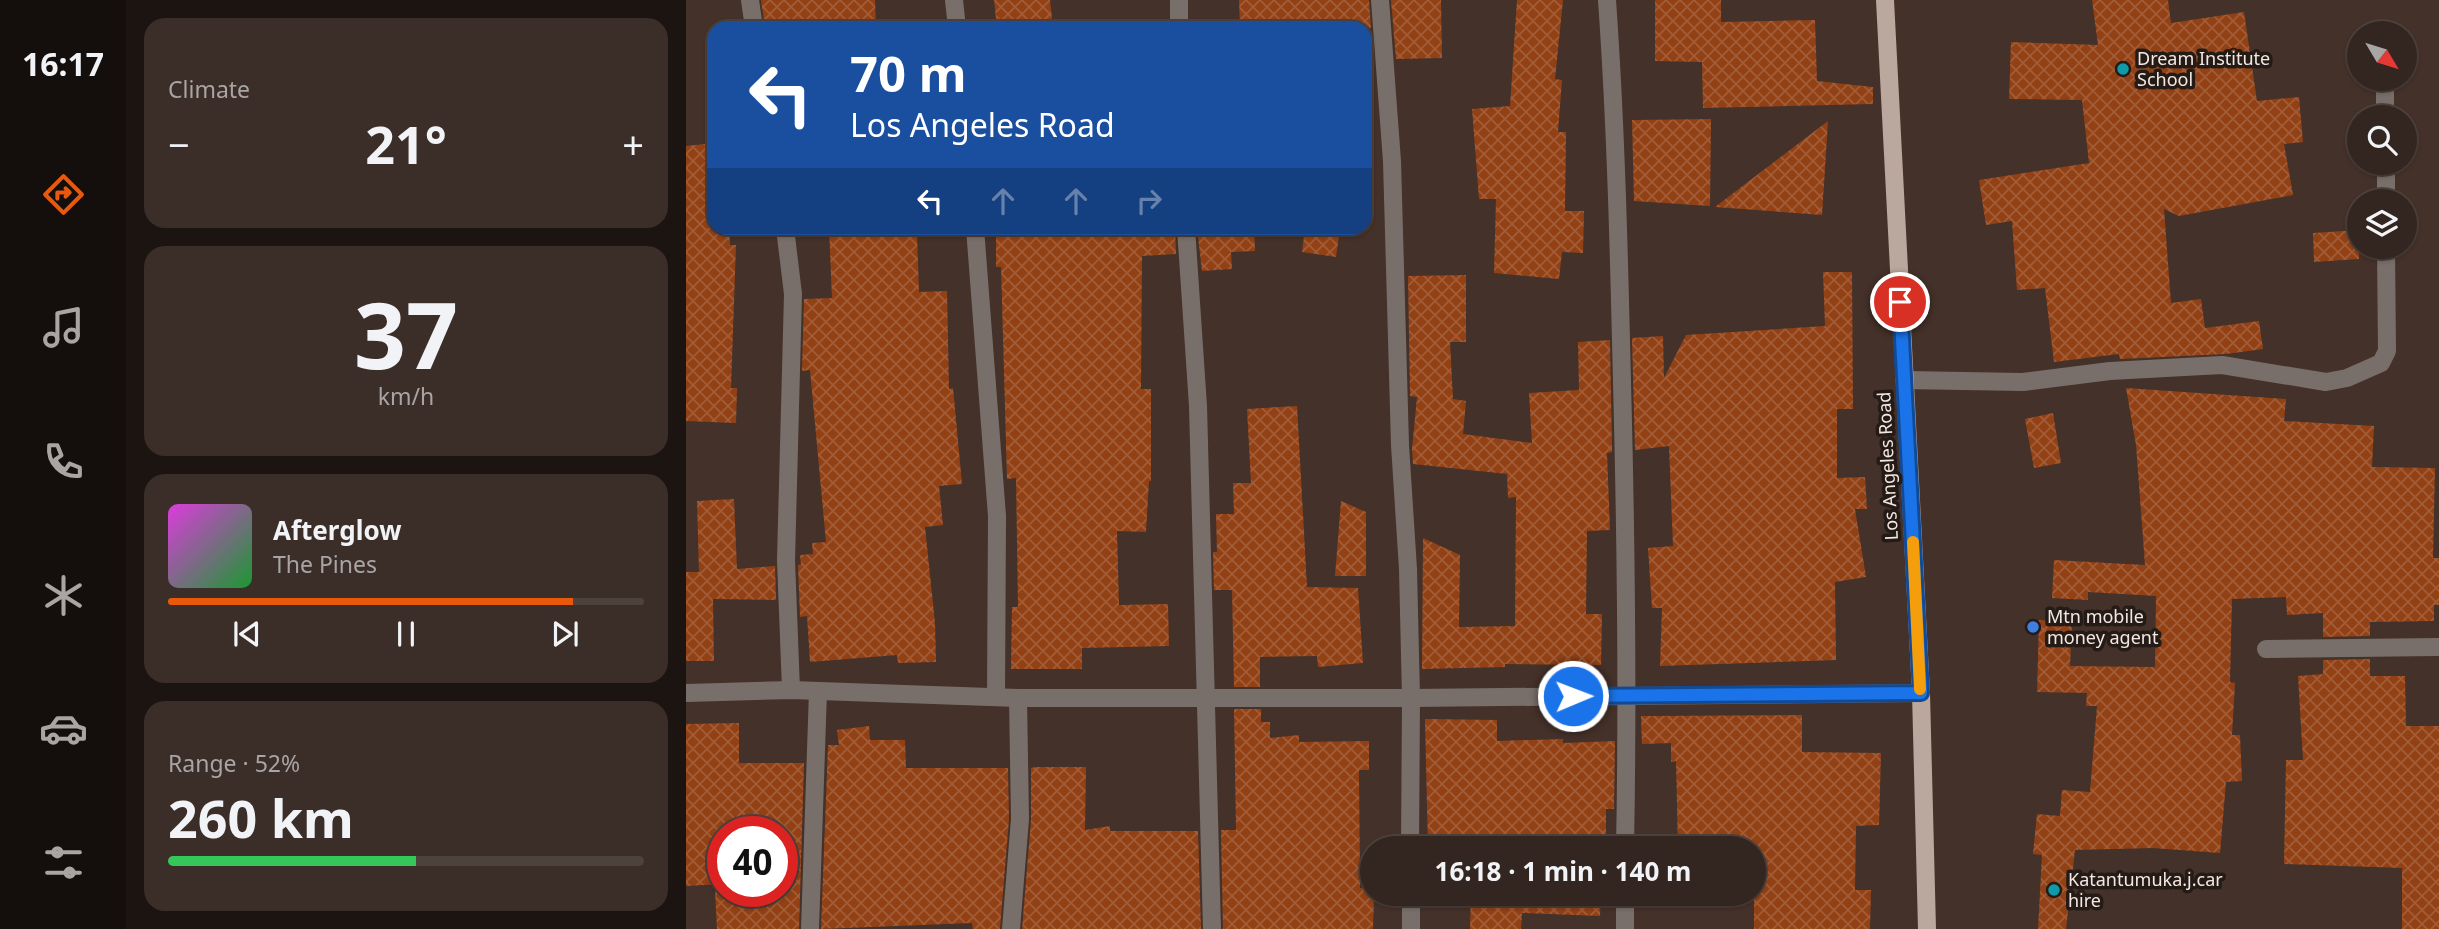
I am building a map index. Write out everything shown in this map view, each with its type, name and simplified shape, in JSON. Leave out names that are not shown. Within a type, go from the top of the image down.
[{"type":"main road","name":"Los Angeles Road","points":[[1885,0],[1921,693],[1927,929]]},
{"type":"street","points":[[750,0],[753,21]]},
{"type":"street","points":[[954,0],[956,21]]},
{"type":"street","points":[[1179,0],[1179,21]]},
{"type":"street","points":[[1380,0],[1392,161],[1400,445],[1408,569],[1410,836]]},
{"type":"street","points":[[1607,0],[1616,142],[1628,696],[1625,836]]},
{"type":"street","points":[[786,235],[793,294],[786,559],[791,690]]},
{"type":"street","points":[[976,235],[997,516],[996,696]]},
{"type":"street","points":[[1186,235],[1198,406],[1212,929]]},
{"type":"street","points":[[1904,380],[2023,382],[2110,370],[2222,365],[2326,382],[2347,378],[2381,363],[2387,351],[2386,259]]},
{"type":"street","points":[[2266,649],[2439,646]]},
{"type":"street","points":[[686,693],[791,690],[1018,698],[1411,698],[1921,693]]},
{"type":"street","points":[[810,929],[818,691]]},
{"type":"street","points":[[1011,929],[1020,819],[1018,698]]},
{"type":"street","points":[[1411,906],[1411,929]]},
{"type":"street","points":[[1625,906],[1625,929]]},
{"type":"building","points":[[761,0],[875,0],[876,21],[764,21]]},
{"type":"building","points":[[994,0],[1050,0],[1052,21],[996,21]]},
{"type":"building","points":[[1239,0],[1369,0],[1370,21],[1240,21]]},
{"type":"building","points":[[1391,0],[1441,0],[1442,58],[1396,59]]},
{"type":"building","points":[[1517,0],[1563,0],[1555,79],[1562,80],[1558,132],[1566,132],[1565,211],[1584,211],[1583,253],[1562,252],[1559,279],[1494,273],[1496,199],[1479,199],[1472,109],[1510,106]]},
{"type":"building","points":[[1655,0],[1721,0],[1721,22],[1815,20],[1817,81],[1873,87],[1873,104],[1703,108],[1702,62],[1655,61]]},
{"type":"building","points":[[2092,0],[2168,0],[2171,23],[2244,12],[2257,101],[2299,97],[2303,142],[2284,144],[2293,195],[2179,216],[2164,209],[2171,303],[2201,299],[2205,328],[2259,321],[2263,349],[2226,354],[2120,359],[2119,354],[2054,362],[2045,288],[2017,290],[2012,221],[1986,225],[1979,180],[2089,163],[2082,100],[2009,99],[2011,42],[2098,45]]},
{"type":"building","points":[[1711,119],[1710,206],[1634,201],[1632,120]]},
{"type":"building","points":[[1828,121],[1822,215],[1715,207]]},
{"type":"building","points":[[707,144],[707,235],[729,235],[730,245],[736,245],[731,388],[737,388],[736,423],[686,421],[686,146]]},
{"type":"building","points":[[2347,231],[2347,259],[2359,259],[2314,262],[2313,233]]},
{"type":"building","points":[[829,235],[917,235],[919,292],[947,291],[949,389],[953,388],[962,484],[939,486],[943,525],[925,527],[935,623],[936,662],[898,663],[897,655],[810,662],[807,616],[800,617],[798,565],[801,564],[800,555],[813,554],[812,543],[826,542],[810,370],[802,371],[804,299],[832,298]]},
{"type":"building","points":[[996,235],[1175,235],[1176,254],[1142,256],[1141,389],[1151,389],[1151,481],[1146,532],[1117,531],[1119,605],[1168,604],[1169,646],[1082,648],[1082,669],[1011,669],[1012,607],[1018,607],[1016,478],[1007,479],[1001,267],[996,267]]},
{"type":"building","points":[[1198,235],[1254,235],[1255,251],[1231,252],[1232,269],[1202,271]]},
{"type":"building","points":[[1304,235],[1339,235],[1336,257],[1302,252]]},
{"type":"building","points":[[1823,272],[1852,272],[1853,409],[1837,409],[1837,478],[1865,477],[1867,509],[1855,509],[1866,577],[1835,582],[1836,660],[1660,666],[1662,608],[1652,608],[1648,548],[1673,546],[1669,446],[1635,450],[1632,338],[1663,336],[1664,378],[1686,335],[1825,326]]},
{"type":"building","points":[[1466,275],[1466,342],[1450,342],[1453,399],[1466,401],[1463,434],[1532,443],[1529,393],[1579,390],[1578,342],[1610,340],[1612,452],[1607,453],[1610,530],[1587,531],[1586,614],[1602,614],[1601,665],[1505,664],[1505,667],[1422,669],[1423,538],[1460,555],[1459,627],[1515,626],[1516,497],[1508,498],[1507,474],[1413,464],[1417,397],[1410,396],[1408,276]]},
{"type":"building","points":[[2126,388],[2286,399],[2284,421],[2374,426],[2372,467],[2435,468],[2433,558],[2439,558],[2439,605],[2434,605],[2434,621],[2370,622],[2370,636],[2323,637],[2323,613],[2287,615],[2286,597],[2232,599],[2230,682],[2235,683],[2232,735],[2240,735],[2242,781],[2226,782],[2220,853],[2153,848],[2075,850],[2066,929],[2038,929],[2042,855],[2033,854],[2037,814],[2060,816],[2062,790],[2090,792],[2097,706],[2086,706],[2087,693],[2037,692],[2039,620],[2072,622],[2070,666],[2155,667],[2156,596],[2088,592],[2088,600],[2052,598],[2054,560],[2145,565],[2136,445]]},
{"type":"building","points":[[1297,406],[1307,587],[1358,588],[1363,663],[1318,667],[1317,656],[1260,657],[1260,687],[1234,687],[1232,590],[1214,590],[1216,514],[1234,514],[1233,483],[1251,483],[1247,409]]},
{"type":"building","points":[[2053,413],[2061,463],[2034,468],[2025,419]]},
{"type":"building","points":[[734,499],[737,569],[775,566],[776,600],[713,599],[714,661],[686,661],[686,572],[699,572],[697,501]]},
{"type":"building","points":[[1341,501],[1366,512],[1366,576],[1335,576]]},
{"type":"building","points":[[2370,659],[2370,676],[2405,676],[2406,726],[2439,726],[2439,929],[2402,929],[2402,868],[2284,864],[2286,760],[2303,760],[2298,676],[2323,674],[2323,660]]},
{"type":"building","points":[[1234,709],[1261,709],[1261,722],[1270,722],[1270,738],[1299,735],[1299,742],[1369,741],[1369,770],[1359,770],[1360,906],[1374,906],[1373,929],[1223,929],[1221,830],[1236,830]]},
{"type":"building","points":[[1802,715],[1802,752],[1881,753],[1879,825],[1856,826],[1855,890],[1871,890],[1870,929],[1754,929],[1754,906],[1766,906],[1766,836],[1678,836],[1676,761],[1671,762],[1671,743],[1642,744],[1641,716]]},
{"type":"building","points":[[1425,719],[1497,720],[1497,741],[1615,741],[1614,809],[1606,809],[1606,836],[1428,836]]},
{"type":"building","points":[[739,723],[739,763],[804,763],[799,929],[717,929],[716,907],[798,907],[798,816],[707,816],[707,885],[686,886],[686,724]]},
{"type":"building","points":[[869,726],[870,740],[905,740],[906,768],[1008,768],[1009,819],[1000,929],[973,929],[972,923],[821,929],[828,745],[839,745],[837,730]]},
{"type":"building","points":[[1086,767],[1085,830],[1110,826],[1110,831],[1198,831],[1201,929],[1022,929],[1031,820],[1031,768]]},
{"type":"building","points":[[1471,906],[1600,906],[1600,916],[1522,913],[1521,929],[1470,929]]},
{"type":"slow traffic","points":[[1913,542],[1920,689]]},
{"type":"place","name":"Dream Institute School","points":[[2123,69]]},
{"type":"place","name":"Mtn mobile money agent","points":[[2033,627]]},
{"type":"place","name":"Katantumuka.j.car hire","points":[[2054,890]]},
{"type":"route","points":[[1573,696],[1921,693],[1900,302]]}]
